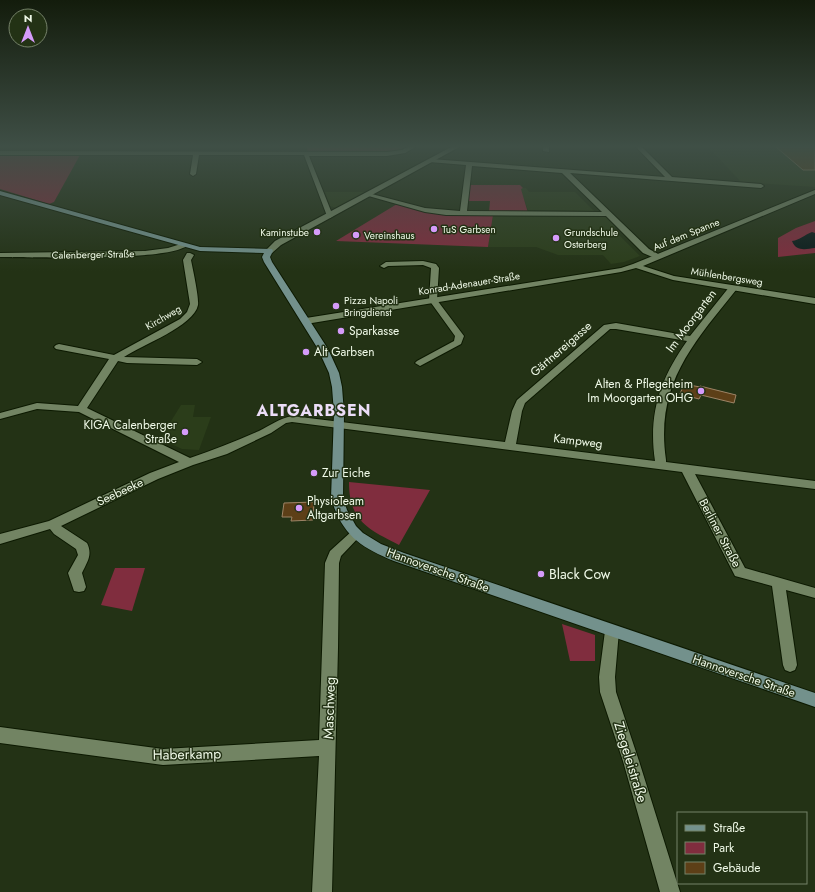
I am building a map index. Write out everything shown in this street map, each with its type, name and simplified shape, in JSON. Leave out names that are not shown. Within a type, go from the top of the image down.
[{"type":"main road","points":[[0,193],[184,245],[208,250],[269,251]]},
{"type":"main road","name":"Hannoversche Straße","points":[[269,251],[266,257],[268,262],[323,349],[334,373],[338,396],[337,498],[346,524],[356,534],[388,553],[815,700]]},
{"type":"street","points":[[319,188],[330,216]]},
{"type":"street","points":[[269,251],[278,243],[382,188]]},
{"type":"street","points":[[463,213],[466,188]]},
{"type":"street","points":[[581,188],[646,251],[657,257]]},
{"type":"street","name":"Auf dem Spanne","points":[[636,266],[813,193]]},
{"type":"street","points":[[368,195],[425,210],[463,213],[607,214]]},
{"type":"street","name":"Calenberger Straße","points":[[0,255],[157,253],[172,251],[184,245]]},
{"type":"street","name":"Kirchweg","points":[[81,409],[115,358],[126,350],[183,321],[189,316],[194,304],[187,260],[190,255]]},
{"type":"street","points":[[384,266],[386,264],[423,263],[433,266],[433,300],[460,336],[461,339],[458,342],[420,363]]},
{"type":"street","name":"Konrad-Adenauer-Straße","points":[[306,321],[621,270],[636,266]]},
{"type":"street","name":"Mühlenbergsweg","points":[[636,266],[661,275],[815,301]]},
{"type":"street","name":"Im Moorgarten","points":[[661,465],[657,427],[662,396],[673,370],[691,339],[733,288]]},
{"type":"street","name":"Gärtnereigasse","points":[[510,446],[516,411],[521,402],[608,327],[616,326],[691,339]]},
{"type":"street","points":[[59,347],[127,360],[197,362]]},
{"type":"street","points":[[0,416],[37,406],[81,409],[189,462],[223,451],[288,420],[302,419],[338,424]]},
{"type":"street","name":"Kampweg","points":[[338,424],[815,485]]},
{"type":"street","name":"Seebeeke","points":[[0,539],[53,524],[189,462]]},
{"type":"street","name":"Berliner Straße","points":[[686,468],[740,572],[815,593]]},
{"type":"street","points":[[53,524],[58,531],[82,546],[84,556],[75,573],[79,587]]},
{"type":"street","name":"Maschweg","points":[[322,892],[333,558],[337,551],[356,534]]},
{"type":"street","points":[[778,582],[790,665]]},
{"type":"street","name":"Ziegeleistraße","points":[[612,631],[607,677],[608,692],[631,761],[670,892]]},
{"type":"street","name":"Haberkamp","points":[[0,735],[163,757],[327,748]]},
{"type":"shaded area","points":[[520,188],[526,188],[529,192],[575,192],[594,211],[528,210]]},
{"type":"shaded area","points":[[325,192],[366,192],[336,208],[330,206]]},
{"type":"shaded area","name":"Grundschule Osterberg","points":[[493,215],[605,216],[616,226],[613,229],[640,256],[624,262],[611,264],[603,255],[558,255],[536,247],[488,247]]},
{"type":"shaded area","points":[[812,232],[815,233],[815,248],[802,249],[796,247],[792,241],[797,240]]},
{"type":"shaded area","name":"KIGA Calenberger Straße","points":[[181,405],[195,405],[193,417],[211,417],[199,450],[182,449],[160,439]]},
{"type":"green space","points":[[0,188],[62,188],[54,202],[49,204],[0,189]]},
{"type":"green space","points":[[468,188],[523,188],[521,189],[528,213],[489,212],[490,201],[466,201]]},
{"type":"green space","name":"TuS Garbsen","points":[[397,204],[428,212],[493,215],[488,247],[336,241]]},
{"type":"green space","points":[[815,221],[815,253],[778,257],[778,238],[796,228]]},
{"type":"green space","points":[[349,482],[430,490],[399,545],[378,534],[362,522],[352,506]]},
{"type":"green space","points":[[115,568],[145,568],[132,611],[101,605]]},
{"type":"green space","points":[[562,624],[595,635],[595,661],[570,661]]},
{"type":"building","name":"Alten & Pflegeheim Im Moorgarten OHG","points":[[684,384],[700,386],[736,395],[734,403],[701,395],[699,399],[680,394]]},
{"type":"building","name":"PhysioTeam Altgarbsen","points":[[314,502],[313,520],[291,521],[292,517],[282,517],[284,503]]},
{"type":"place","name":"TuS Garbsen","points":[[434,229]]},
{"type":"place","name":"Kaminstube","points":[[317,232]]},
{"type":"place","name":"Vereinshaus","points":[[356,235]]},
{"type":"place","name":"Grundschule Osterberg","points":[[556,238]]},
{"type":"place","name":"Pizza Napoli Bringdienst","points":[[336,306]]},
{"type":"place","name":"Sparkasse","points":[[341,331]]},
{"type":"place","name":"Alt Garbsen","points":[[306,352]]},
{"type":"place","name":"Alten & Pflegeheim Im Moorgarten OHG","points":[[701,391]]},
{"type":"place","name":"KIGA Calenberger Straße","points":[[185,432]]},
{"type":"place","name":"Zur Eiche","points":[[314,473]]},
{"type":"place","name":"PhysioTeam Altgarbsen","points":[[299,508]]},
{"type":"place","name":"Black Cow","points":[[541,574]]},
{"type":"district","name":"ALTGARBSEN","points":[[314,410]]}]
